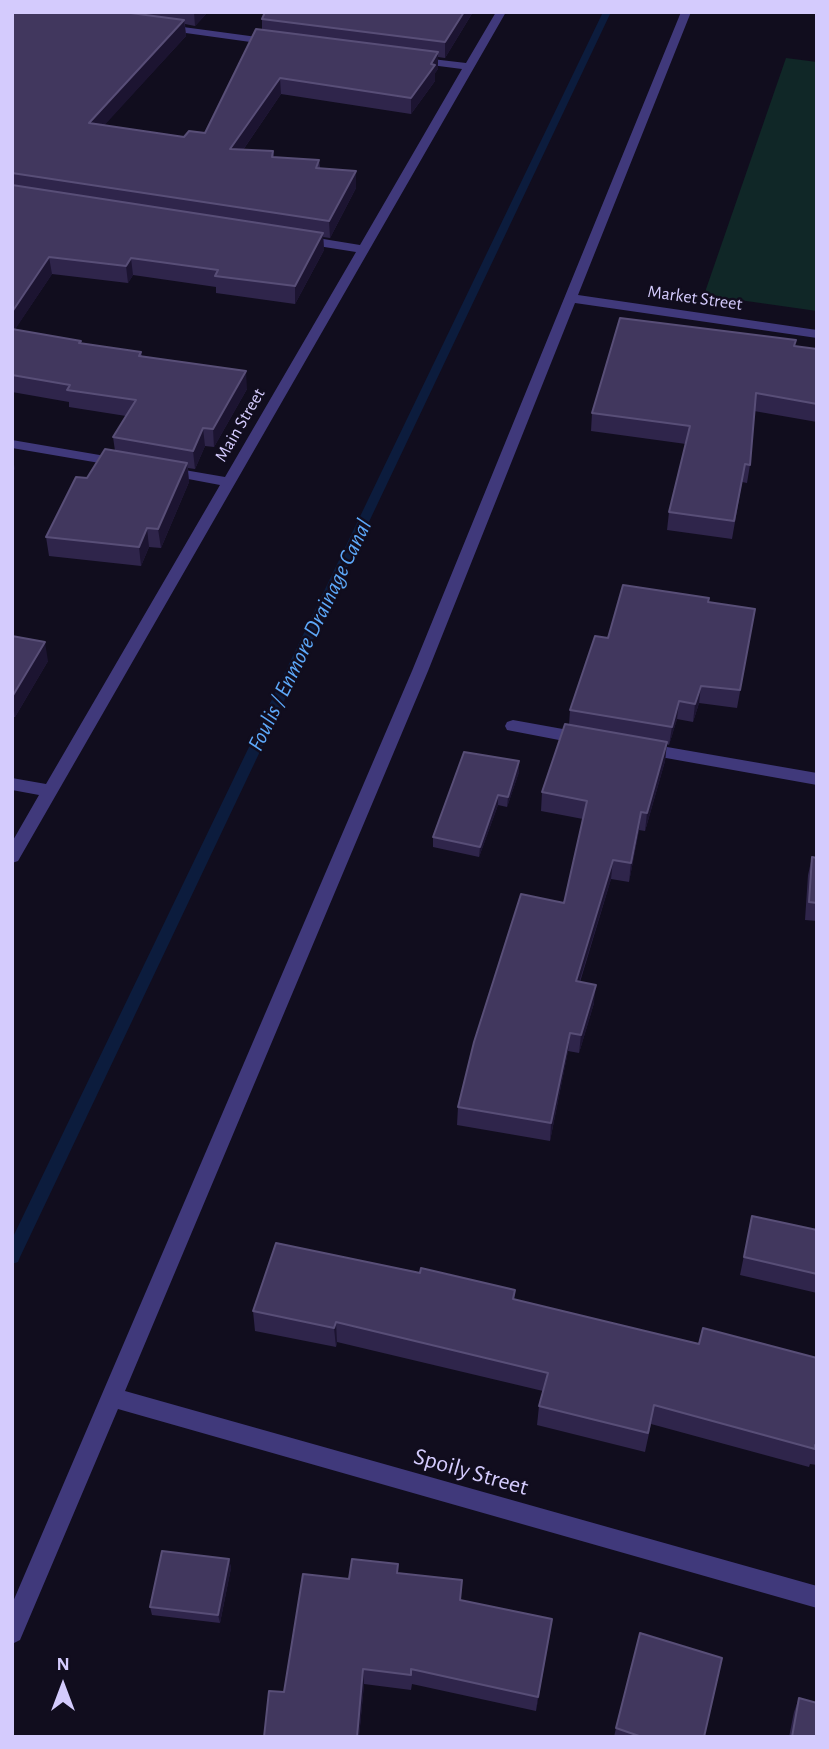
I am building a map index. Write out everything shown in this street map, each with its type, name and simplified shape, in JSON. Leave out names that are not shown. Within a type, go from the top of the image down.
[{"type":"street","name":"Main Street","points":[[12,857],[501,12]]},
{"type":"street","points":[[12,1632],[420,671],[686,12]]},
{"type":"street","points":[[153,26],[291,44]]},
{"type":"street","points":[[401,58],[469,67]]},
{"type":"street","points":[[283,237],[364,249]]},
{"type":"street","name":"Market Street","points":[[569,298],[817,334]]},
{"type":"street","points":[[12,444],[229,482]]},
{"type":"street","points":[[513,726],[605,742]]},
{"type":"street","points":[[632,747],[817,779]]},
{"type":"street","points":[[12,784],[50,791]]},
{"type":"street","name":"Spoily Street","points":[[112,1397],[817,1597]]},
{"type":"green space","points":[[786,58],[817,62],[817,311],[704,295]]},
{"type":"building","points":[[12,12],[123,12],[184,20],[89,123],[184,137],[189,131],[205,133],[256,29],[438,52],[431,64],[435,65],[411,98],[280,78],[230,149],[273,151],[272,157],[319,160],[316,168],[356,171],[329,221],[12,173]]},
{"type":"building","points":[[265,12],[464,12],[445,42],[262,19]]},
{"type":"building","points":[[12,185],[323,233],[295,286],[215,276],[218,270],[131,258],[126,266],[49,257],[12,312]]},
{"type":"building","points":[[620,318],[796,340],[794,346],[817,349],[817,404],[756,393],[750,465],[745,464],[734,521],[669,512],[690,426],[592,413]]},
{"type":"building","points":[[12,329],[141,352],[139,356],[246,371],[213,429],[203,428],[193,451],[113,437],[136,400],[67,390],[70,385],[12,375]]},
{"type":"building","points":[[105,449],[187,463],[158,529],[147,528],[139,547],[46,537],[76,477],[87,478]]},
{"type":"building","points":[[623,585],[709,598],[708,602],[755,609],[740,690],[701,686],[695,704],[679,701],[672,727],[570,710],[595,636],[608,638]]},
{"type":"building","points":[[12,636],[45,642],[12,697]]},
{"type":"building","points":[[565,724],[667,742],[647,813],[641,812],[631,863],[613,860],[576,981],[596,985],[581,1035],[570,1033],[551,1123],[458,1107],[474,1042],[521,894],[564,903],[587,801],[542,792]]},
{"type":"building","points":[[464,752],[519,761],[508,797],[498,795],[480,847],[433,837]]},
{"type":"building","points":[[812,857],[817,858],[817,903],[809,902]]},
{"type":"building","points":[[752,1216],[817,1230],[817,1274],[744,1257]]},
{"type":"building","points":[[276,1243],[420,1273],[421,1268],[515,1290],[513,1299],[699,1344],[703,1328],[817,1358],[817,1445],[815,1449],[654,1405],[648,1433],[539,1406],[548,1373],[336,1322],[334,1328],[253,1311]]},
{"type":"building","points":[[162,1551],[229,1559],[218,1615],[150,1607]]},
{"type":"building","points":[[352,1559],[398,1564],[397,1573],[462,1580],[460,1600],[552,1619],[538,1697],[411,1669],[411,1675],[363,1669],[357,1737],[264,1737],[269,1691],[284,1692],[303,1574],[349,1579]]},
{"type":"building","points":[[640,1633],[722,1658],[704,1737],[642,1737],[616,1728]]},
{"type":"building","points":[[799,1698],[817,1703],[817,1737],[792,1737]]},
{"type":"waterway","name":"Foulis / Enmore Drainage Canal","points":[[12,1257],[607,12]]}]
